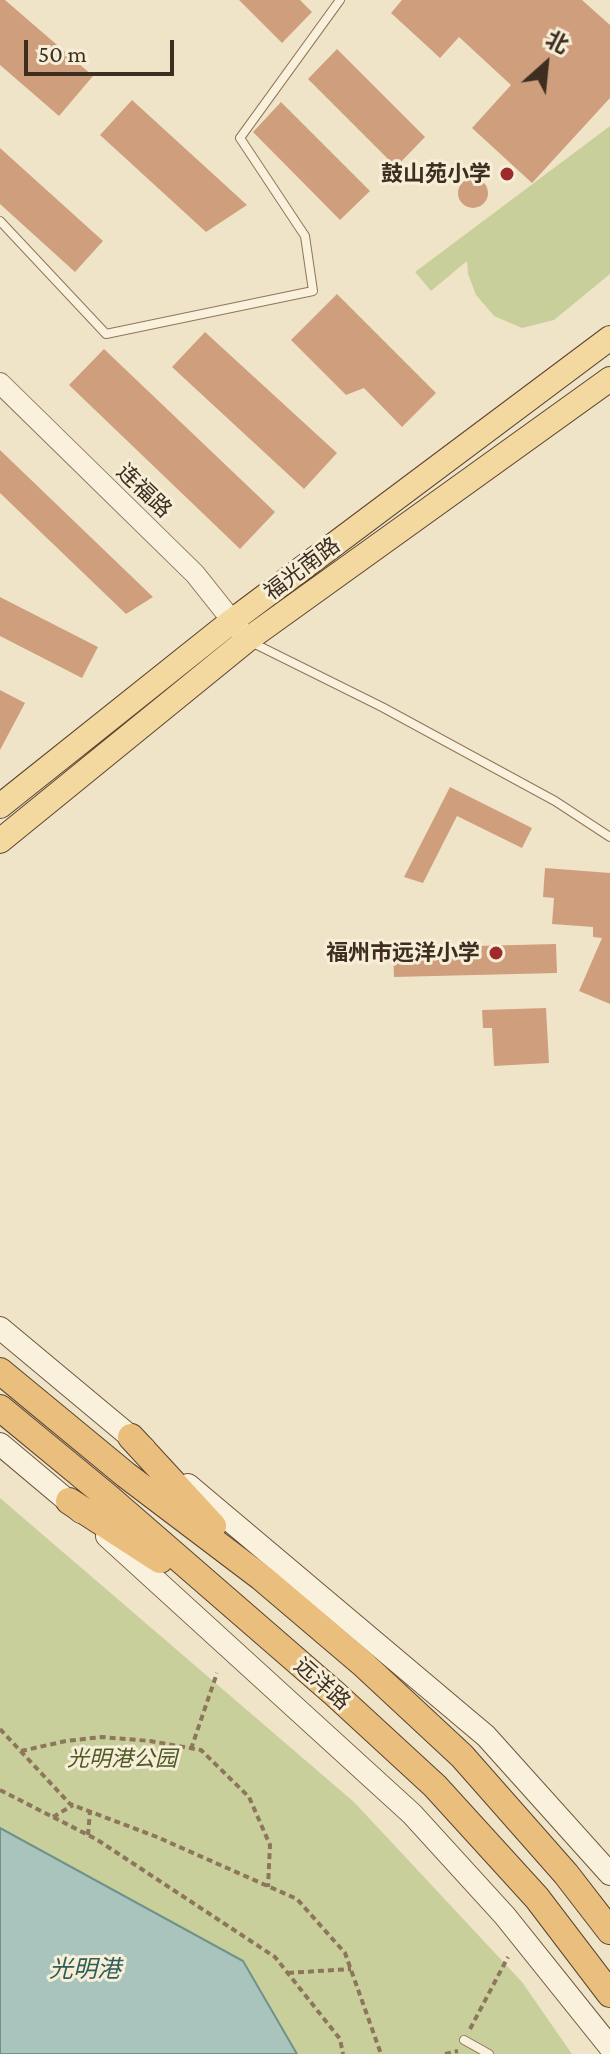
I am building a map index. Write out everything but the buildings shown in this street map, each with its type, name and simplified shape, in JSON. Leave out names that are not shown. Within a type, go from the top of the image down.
[{"type":"highway","name":"远洋路","points":[[0,1371],[126,1475],[262,1578],[362,1663],[462,1756],[566,1874],[610,1931]]},
{"type":"highway","name":"远洋路","points":[[0,1408],[108,1497],[335,1694],[435,1786],[537,1898],[610,1994]]},
{"type":"highway","points":[[131,1437],[262,1578]]},
{"type":"highway","points":[[69,1501],[237,1610]]},
{"type":"main road","name":"福光南路","points":[[0,806],[240,630],[610,338]]},
{"type":"main road","name":"福光南路","points":[[0,841],[240,630],[610,379]]},
{"type":"main road","points":[[0,1328],[486,1736],[610,1874]]},
{"type":"main road","points":[[0,1444],[69,1501],[412,1814],[505,1916],[610,2047]]},
{"type":"street","name":"连福路","points":[[0,383],[195,574],[240,630]]},
{"type":"lane","points":[[0,221],[106,334],[313,291],[305,236],[240,138],[340,0]]},
{"type":"lane","points":[[240,630],[542,794],[610,837]]},
{"type":"lane","points":[[464,2040],[489,2054]]},
{"type":"path","points":[[191,1749],[217,1673]]},
{"type":"path","points":[[0,1729],[73,1805],[157,1837],[297,1899],[345,1953],[381,2054]]},
{"type":"path","points":[[21,1751],[102,1737],[201,1750],[249,1797],[270,1845],[268,1887]]},
{"type":"path","points":[[0,1790],[88,1835],[275,1957],[340,2039],[343,2054]]},
{"type":"path","points":[[53,1817],[73,1805]]},
{"type":"path","points":[[88,1835],[90,1811]]},
{"type":"path","points":[[445,2054],[457,2052],[508,1957]]},
{"type":"path","points":[[288,1973],[351,1969]]},
{"type":"green space","points":[[610,126],[610,274],[554,320],[522,328],[494,316],[476,295],[467,261],[431,291],[415,272]]},
{"type":"green space","name":"光明港公园","points":[[0,1498],[354,1802],[522,1982],[572,2054],[298,2054],[243,1961],[0,1828]]},
{"type":"water","name":"光明港","points":[[0,1828],[243,1961],[297,2054],[0,2054]]},
{"type":"place","name":"鼓山苑小学","points":[[507,174]]},
{"type":"place","name":"福州市远洋小学","points":[[496,953]]}]
